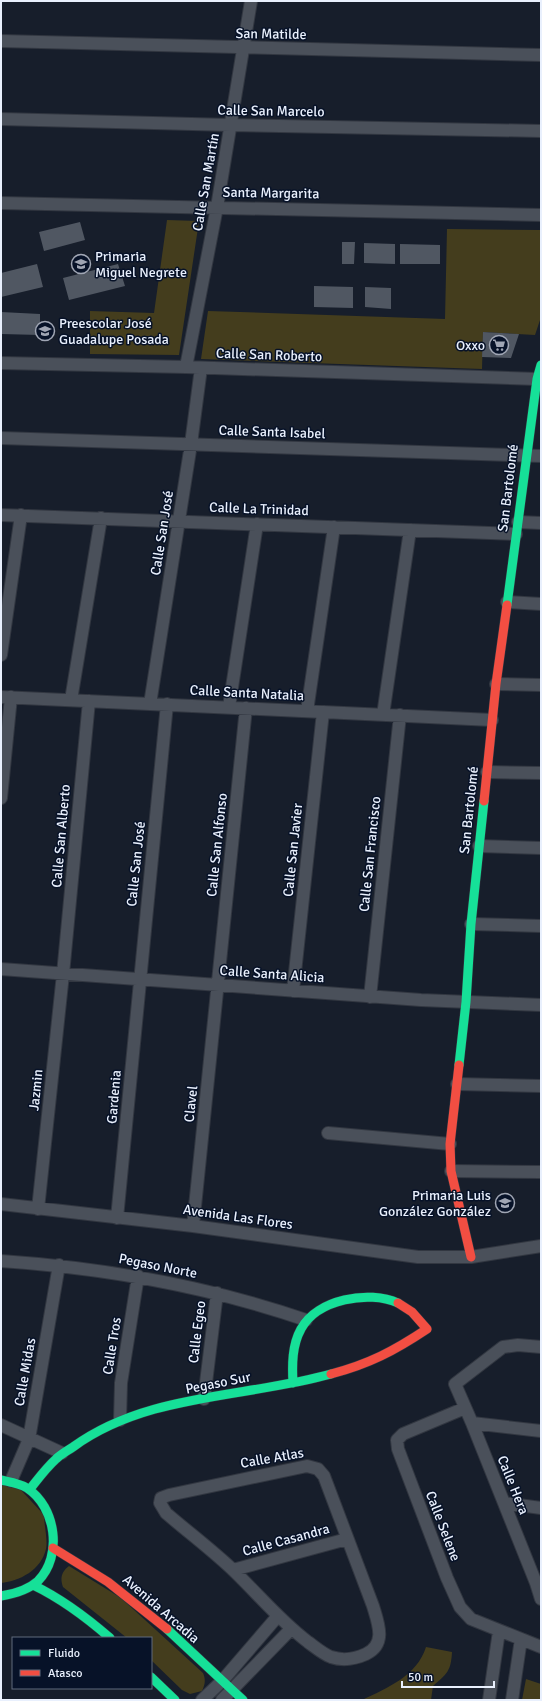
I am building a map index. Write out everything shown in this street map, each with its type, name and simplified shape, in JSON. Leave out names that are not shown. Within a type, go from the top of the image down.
[{"type":"street","name":"Calle San Martín","points":[[186,367],[217,207],[251,1]]},
{"type":"street","name":"San Matilde","points":[[1,41],[541,56]]},
{"type":"street","name":"Calle San Marcelo","points":[[1,119],[541,131]]},
{"type":"street","name":"Santa Margarita","points":[[1,203],[541,215]]},
{"type":"street","name":"Calle San Roberto","points":[[1,363],[201,368],[540,370]]},
{"type":"street","name":"Calle San José","points":[[150,704],[191,444],[201,368]]},
{"type":"street","name":"San Bartolomé","points":[[472,1257],[451,1171],[450,1144],[466,1002],[470,924],[496,684],[526,456],[540,370]]},
{"type":"street","name":"Calle Santa Isabel","points":[[1,438],[541,456]]},
{"type":"street","name":"Calle La Trinidad","points":[[1,514],[410,530],[517,528],[541,523]]},
{"type":"street","points":[[1,655],[21,515]]},
{"type":"street","points":[[71,700],[101,518]]},
{"type":"street","points":[[229,707],[258,524]]},
{"type":"street","points":[[307,711],[334,527]]},
{"type":"street","points":[[384,715],[410,530]]},
{"type":"street","points":[[507,602],[541,604]]},
{"type":"street","points":[[496,684],[541,685]]},
{"type":"street","points":[[1,798],[6,697]]},
{"type":"street","name":"Calle Santa Natalia","points":[[6,697],[492,720]]},
{"type":"street","name":"Calle San Alberto","points":[[64,974],[89,701]]},
{"type":"street","name":"Calle San José","points":[[140,980],[167,704]]},
{"type":"street","name":"Calle San Alfonso","points":[[218,985],[246,708]]},
{"type":"street","name":"Calle San Javier","points":[[293,991],[323,712]]},
{"type":"street","name":"Calle San Francisco","points":[[370,997],[400,716]]},
{"type":"street","points":[[487,772],[541,773]]},
{"type":"street","points":[[479,846],[541,848]]},
{"type":"street","points":[[470,924],[541,926]]},
{"type":"street","name":"Calle Santa Alicia","points":[[1,969],[370,997],[541,1005]]},
{"type":"street","name":"Jazmin","points":[[38,1209],[64,974]]},
{"type":"street","name":"Gardenia","points":[[117,1218],[140,980]]},
{"type":"street","name":"Clavel","points":[[193,1226],[218,985]]},
{"type":"street","points":[[457,1084],[541,1086]]},
{"type":"street","points":[[328,1133],[450,1144]]},
{"type":"street","points":[[451,1171],[541,1172]]},
{"type":"street","name":"Avenida Las Flores","points":[[1,1204],[193,1226],[418,1257],[472,1257],[541,1246]]},
{"type":"street","name":"Pegaso Norte","points":[[1,1261],[59,1265],[138,1276],[217,1293],[306,1320]]},
{"type":"street","name":"Calle Midas","points":[[6,1480],[29,1439],[59,1265]]},
{"type":"street","name":"Calle Tros","points":[[120,1420],[121,1383],[138,1276]]},
{"type":"street","name":"Calle Egeo","points":[[204,1399],[217,1293]]},
{"type":"street","name":"Pegaso Sur","points":[[30,1489],[40,1475],[62,1452],[120,1420],[153,1410],[293,1383],[340,1371],[383,1355],[427,1329],[400,1304],[387,1299],[371,1297],[337,1301],[320,1309],[306,1320]]},
{"type":"street","points":[[293,1383],[294,1349],[297,1337],[306,1320]]},
{"type":"street","name":"Calle Hera","points":[[541,1347],[518,1345],[503,1347],[455,1384],[539,1584],[541,1599]]},
{"type":"street","name":"Calle Selene","points":[[465,1408],[403,1434],[399,1437],[397,1444],[447,1578],[460,1607],[471,1620],[541,1647]]},
{"type":"street","points":[[472,1423],[541,1432]]},
{"type":"street","points":[[1,1425],[29,1439],[62,1452]]},
{"type":"street","name":"Calle Atlas","points":[[313,1466],[324,1476],[373,1606],[379,1625],[380,1636],[377,1645],[373,1650],[358,1657],[341,1659],[330,1657],[277,1617],[233,1570],[166,1513],[160,1503],[161,1498],[240,1479],[313,1466]]},
{"type":"street","points":[[1,1596],[18,1592],[33,1585],[44,1573],[50,1560],[54,1537],[47,1508],[41,1499],[30,1489],[6,1480]]},
{"type":"street","points":[[504,1503],[541,1508]]},
{"type":"street","name":"Calle Casandra","points":[[233,1570],[347,1539]]},
{"type":"street","name":"Avenida Arcadia","points":[[53,1548],[85,1566],[152,1617],[244,1700]]},
{"type":"street","points":[[33,1585],[53,1594],[72,1606],[109,1637]]},
{"type":"street","points":[[202,1700],[222,1681],[277,1617]]},
{"type":"street","points":[[222,1700],[291,1629]]},
{"type":"street","points":[[489,1700],[500,1631]]},
{"type":"street","points":[[512,1700],[521,1639]]},
{"type":"street","points":[[152,1677],[176,1700]]},
{"type":"shaded area","points":[[167,220],[199,221],[179,355],[90,354],[90,311],[154,313]]},
{"type":"shaded area","points":[[447,229],[541,230],[541,317],[535,335],[483,332],[482,369],[201,359],[208,311],[445,319]]},
{"type":"shaded area","points":[[1,1484],[20,1489],[44,1515],[47,1542],[46,1549],[40,1563],[35,1568],[22,1577],[1,1583]]},
{"type":"shaded area","points":[[69,1566],[121,1598],[203,1673],[205,1682],[202,1691],[190,1694],[182,1690],[152,1661],[152,1637],[126,1637],[63,1587],[62,1576],[64,1571]]},
{"type":"shaded area","points":[[426,1647],[452,1652],[451,1664],[445,1675],[433,1686],[431,1700],[362,1700],[400,1680],[416,1666]]},
{"type":"shaded area","points":[[526,1679],[541,1684],[541,1700],[522,1700]]},
{"type":"building","points":[[80,222],[85,240],[44,251],[39,232]]},
{"type":"building","points":[[342,242],[355,242],[354,264],[342,264]]},
{"type":"building","points":[[364,243],[395,244],[395,264],[364,263]]},
{"type":"building","points":[[400,244],[440,245],[440,264],[400,264]]},
{"type":"building","points":[[37,264],[43,287],[1,297],[1,273]]},
{"type":"building","points":[[118,264],[125,286],[69,300],[63,278]]},
{"type":"building","points":[[314,286],[353,287],[353,308],[314,307]]},
{"type":"building","points":[[365,287],[391,288],[391,309],[365,307]]},
{"type":"building","points":[[1,312],[40,314],[40,335],[1,334]]},
{"type":"building","name":"Oxxo","points":[[483,332],[519,334],[511,358],[482,357]]},
{"type":"traffic: fast","points":[[507,605],[537,379],[541,365]]},
{"type":"traffic: fast","points":[[459,1065],[466,1002],[471,924],[484,801]]},
{"type":"traffic: fast","points":[[293,1383],[293,1355],[298,1335],[309,1319],[319,1310],[331,1304],[359,1298],[373,1297],[398,1303]]},
{"type":"traffic: fast","points":[[30,1489],[49,1466],[62,1454],[102,1429],[132,1416],[164,1406],[298,1382],[331,1374]]},
{"type":"traffic: fast","points":[[1,1480],[24,1486],[37,1496],[50,1519],[53,1532],[51,1559],[46,1571],[38,1581],[21,1591],[1,1596]]},
{"type":"traffic: fast","points":[[33,1585],[54,1596],[73,1609],[109,1637]]},
{"type":"traffic: fast","points":[[167,1629],[243,1700]]},
{"type":"traffic: fast","points":[[152,1678],[175,1700]]},
{"type":"traffic: jam","points":[[484,801],[496,684],[507,605]]},
{"type":"traffic: jam","points":[[459,1065],[450,1144],[451,1171],[471,1257]]},
{"type":"traffic: jam","points":[[331,1374],[357,1366],[381,1356],[427,1329],[412,1312],[398,1303]]},
{"type":"traffic: jam","points":[[53,1548],[108,1582],[167,1629]]},
{"type":"place","name":"Primaria Miguel Negrete","points":[[81,264]]},
{"type":"place","name":"Preescolar José Guadalupe Posada","points":[[45,331]]},
{"type":"place","name":"Oxxo","points":[[499,345]]},
{"type":"place","name":"Primaria Luis González González","points":[[505,1203]]}]
